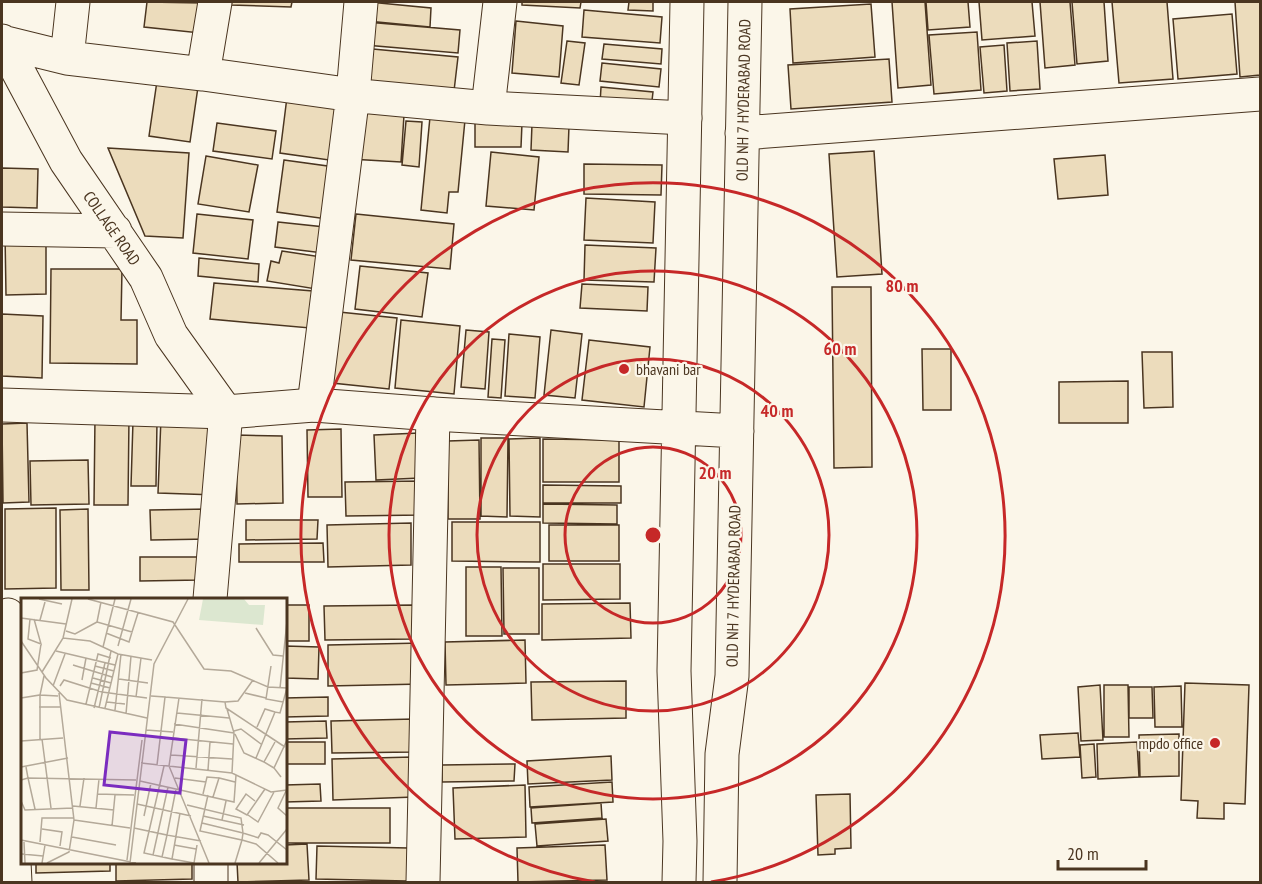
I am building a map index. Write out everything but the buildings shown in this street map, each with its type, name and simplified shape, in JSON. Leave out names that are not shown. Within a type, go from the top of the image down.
[{"type":"street","points":[[67,58],[73,2]]},
{"type":"street","points":[[203,74],[215,2]]},
{"type":"street","points":[[314,405],[353,94],[361,2]]},
{"type":"street","points":[[488,108],[500,2]]},
{"type":"street","points":[[679,882],[680,841],[674,671],[687,2]]},
{"type":"street","name":"OLD NH 7 HYDERABAD ROAD","points":[[720,882],[723,754],[732,676],[744,2]]},
{"type":"street","points":[[2,42],[67,58],[353,94],[488,108],[685,118]]},
{"type":"street","name":"COLLAGE ROAD","points":[[2,42],[66,161],[146,278],[171,335],[226,412]]},
{"type":"street","points":[[742,133],[1260,94]]},
{"type":"street","points":[[2,229],[115,231]]},
{"type":"street","points":[[2,405],[226,412],[314,405],[736,431]]},
{"type":"street","points":[[210,598],[226,412]]},
{"type":"street","points":[[423,882],[433,414]]},
{"type":"street","points":[[11,614],[5,679],[15,882]]},
{"type":"street","points":[[211,863],[211,882]]},
{"type":"place","name":"bhavani bar","points":[[624,369]]},
{"type":"place","name":"mpdo office","points":[[1215,743]]}]
